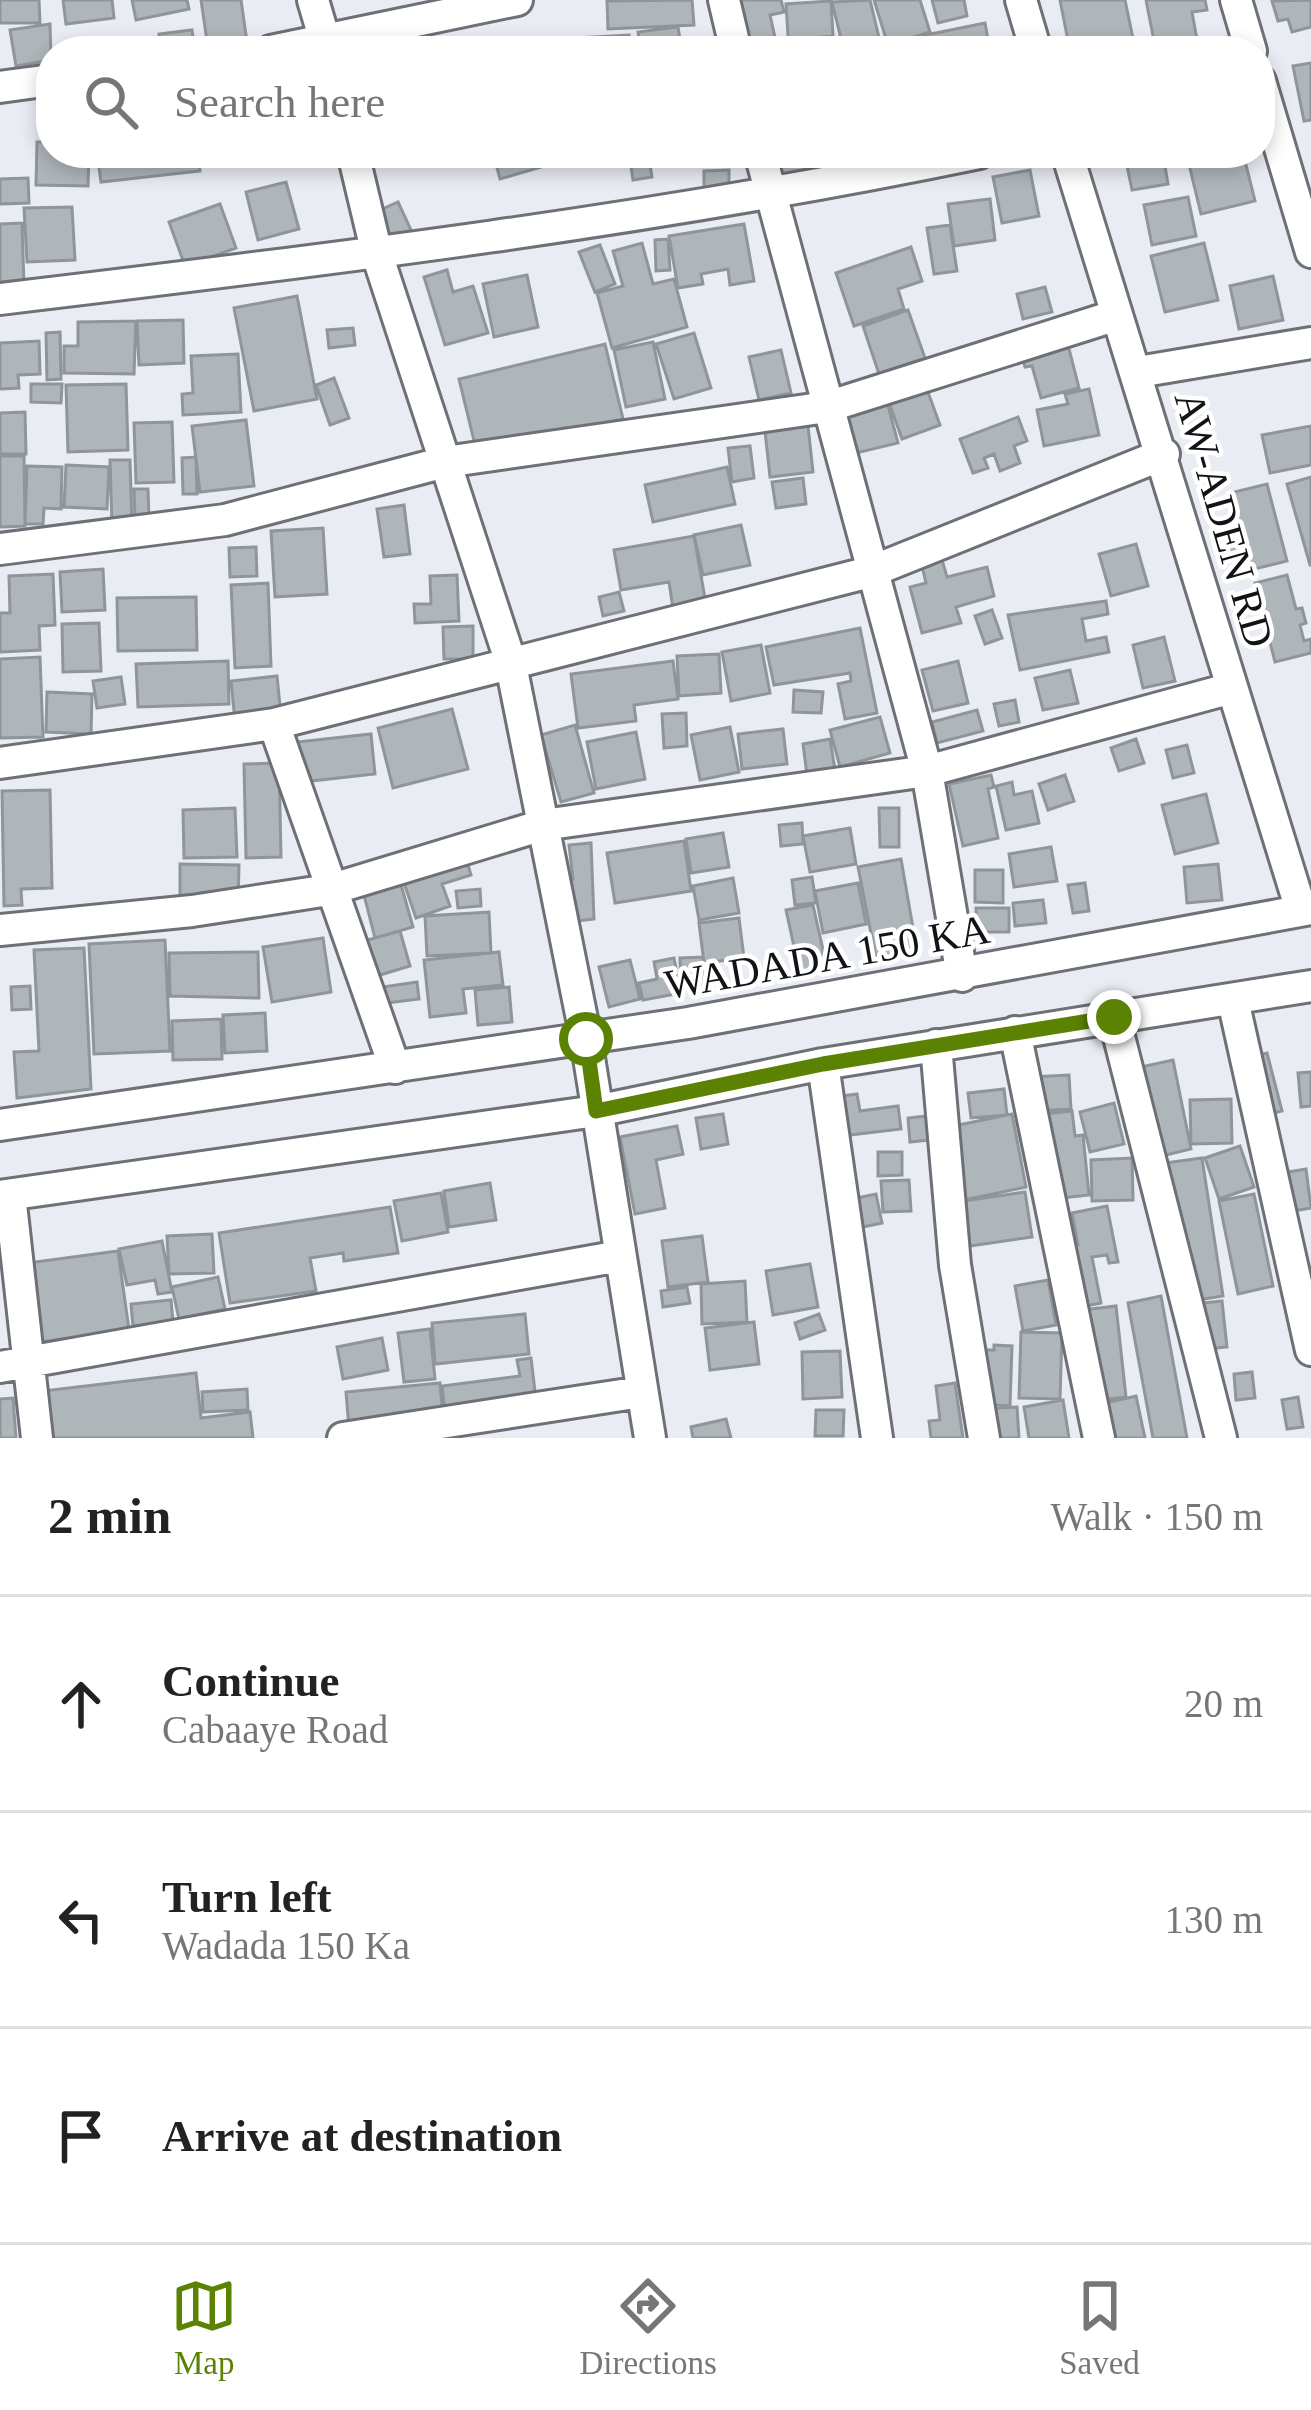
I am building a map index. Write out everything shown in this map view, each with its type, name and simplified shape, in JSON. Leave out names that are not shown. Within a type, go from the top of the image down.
[{"type":"street","points":[[313,0],[324,36]]},
{"type":"street","points":[[371,36],[517,0]]},
{"type":"street","points":[[724,0],[732,36]]},
{"type":"street","points":[[1021,0],[1032,36]]},
{"type":"street","points":[[1236,0],[1247,36]]},
{"type":"street","points":[[0,87],[36,82]]},
{"type":"street","points":[[1275,131],[1311,252]]},
{"type":"street","points":[[357,168],[377,254],[510,660],[586,1039],[650,1438]]},
{"type":"street","points":[[764,168],[927,771],[962,976]]},
{"type":"street","points":[[0,299],[377,254],[771,196],[906,168]]},
{"type":"street","name":"AW-ADEN RD","points":[[1072,168],[1164,454],[1232,688],[1306,909]]},
{"type":"street","points":[[0,549],[225,520],[445,462],[827,407],[1117,315]]},
{"type":"street","points":[[1138,372],[1311,343]]},
{"type":"street","points":[[0,763],[274,724],[510,660],[870,572],[1164,454]]},
{"type":"street","points":[[0,930],[192,911],[329,890],[543,826],[927,771],[1232,688]]},
{"type":"street","points":[[274,724],[395,1068]]},
{"type":"street","name":"WADADA 150 KA","points":[[0,1125],[586,1039],[962,976],[1306,909]]},
{"type":"street","points":[[37,1438],[14,1366],[5,1196],[596,1111],[823,1064],[1311,986]]},
{"type":"street","points":[[1233,1000],[1311,1350]]},
{"type":"street","points":[[1114,1017],[1221,1438]]},
{"type":"street","points":[[1015,1032],[1100,1438]]},
{"type":"street","points":[[936,1045],[955,1265],[984,1438]]},
{"type":"street","points":[[823,1064],[877,1438]]},
{"type":"street","points":[[0,1111],[0,1125]]},
{"type":"street","points":[[14,1366],[620,1256]]},
{"type":"street","points":[[343,1438],[641,1392]]},
{"type":"building","points":[[0,0],[39,0],[40,23],[0,23]]},
{"type":"building","points":[[63,0],[112,0],[114,18],[66,24]]},
{"type":"building","points":[[132,0],[187,0],[189,9],[136,20]]},
{"type":"building","points":[[201,0],[241,0],[246,36],[206,36]]},
{"type":"building","points":[[692,0],[694,25],[608,29],[607,1]]},
{"type":"building","points":[[729,0],[781,0],[784,12],[770,15],[775,36],[736,36]]},
{"type":"building","points":[[870,0],[879,36],[840,36],[832,2]]},
{"type":"building","points":[[874,0],[920,0],[930,32],[885,36]]},
{"type":"building","points":[[932,0],[964,0],[967,16],[938,23]]},
{"type":"building","points":[[1060,0],[1125,0],[1132,36],[1067,36]]},
{"type":"building","points":[[1146,0],[1205,0],[1207,10],[1192,12],[1196,36],[1153,36]]},
{"type":"building","points":[[1311,0],[1311,27],[1292,32],[1288,19],[1278,21],[1272,1]]},
{"type":"building","points":[[831,1],[833,36],[788,36],[786,4]]},
{"type":"building","points":[[985,23],[987,36],[926,36]]},
{"type":"building","points":[[50,24],[50,36],[36,36],[36,63],[16,66],[10,30]]},
{"type":"building","points":[[678,27],[680,36],[639,36],[638,32]]},
{"type":"building","points":[[192,30],[193,36],[159,36]]},
{"type":"building","points":[[1311,63],[1311,120],[1304,121],[1293,66]]},
{"type":"building","points":[[36,168],[89,168],[88,186],[36,185]]},
{"type":"building","points":[[99,168],[200,168],[200,171],[101,182]]},
{"type":"building","points":[[497,168],[538,168],[500,179]]},
{"type":"building","points":[[631,168],[650,168],[652,177],[633,180]]},
{"type":"building","points":[[760,168],[806,170],[764,181]]},
{"type":"building","points":[[1127,168],[1165,168],[1168,184],[1132,190]]},
{"type":"building","points":[[1190,168],[1247,168],[1255,201],[1201,214]]},
{"type":"building","points":[[729,170],[729,193],[704,194],[704,171]]},
{"type":"building","points":[[1030,170],[1039,216],[1002,223],[993,177]]},
{"type":"building","points":[[28,178],[29,203],[0,204],[0,179]]},
{"type":"building","points":[[286,182],[299,229],[258,240],[246,192]]},
{"type":"building","points":[[1188,197],[1196,236],[1152,245],[1144,205]]},
{"type":"building","points":[[990,199],[995,240],[954,246],[948,204]]},
{"type":"building","points":[[398,202],[411,230],[390,239],[378,211]]},
{"type":"building","points":[[220,204],[236,248],[185,266],[169,222]]},
{"type":"building","points":[[72,207],[75,260],[27,262],[24,208]]},
{"type":"building","points":[[22,223],[24,286],[0,287],[0,224]]},
{"type":"building","points":[[744,224],[754,281],[730,285],[728,269],[701,274],[703,284],[678,288],[669,236]]},
{"type":"building","points":[[950,225],[957,271],[934,274],[927,228]]},
{"type":"building","points":[[668,239],[670,270],[656,271],[655,240]]},
{"type":"building","points":[[642,243],[653,284],[674,279],[687,327],[612,348],[597,293],[623,286],[613,251]]},
{"type":"building","points":[[1204,243],[1218,300],[1165,312],[1151,256]]},
{"type":"building","points":[[600,245],[615,284],[595,292],[579,252]]},
{"type":"building","points":[[911,247],[922,281],[898,289],[904,309],[854,326],[836,273]]},
{"type":"building","points":[[447,270],[453,292],[473,286],[488,333],[445,345],[424,277]]},
{"type":"building","points":[[527,275],[538,327],[494,337],[483,284]]},
{"type":"building","points":[[1273,276],[1283,320],[1239,329],[1230,286]]},
{"type":"building","points":[[1045,287],[1052,312],[1023,319],[1017,294]]},
{"type":"building","points":[[297,296],[317,399],[254,411],[234,308]]},
{"type":"building","points":[[908,310],[925,358],[879,374],[863,326]]},
{"type":"building","points":[[183,320],[184,363],[139,365],[137,321]]},
{"type":"building","points":[[136,321],[134,374],[64,373],[64,346],[78,346],[78,322]]},
{"type":"building","points":[[353,328],[355,345],[329,348],[327,330]]},
{"type":"building","points":[[60,332],[61,379],[47,380],[46,333]]},
{"type":"building","points":[[694,333],[711,388],[674,399],[656,344]]},
{"type":"building","points":[[39,341],[40,374],[18,375],[19,388],[0,389],[0,343]]},
{"type":"building","points":[[1067,341],[1079,388],[1041,398],[1032,366],[1025,367],[1021,352]]},
{"type":"building","points":[[653,342],[665,399],[626,407],[614,350]]},
{"type":"building","points":[[605,344],[623,419],[477,453],[459,379]]},
{"type":"building","points":[[781,350],[791,393],[759,400],[749,357]]},
{"type":"building","points":[[238,354],[241,412],[183,415],[182,394],[193,393],[191,356]]},
{"type":"building","points":[[334,378],[349,418],[330,425],[316,385]]},
{"type":"building","points":[[31,384],[62,384],[61,403],[31,402]]},
{"type":"building","points":[[126,384],[128,450],[68,452],[66,385]]},
{"type":"building","points":[[925,384],[940,425],[902,439],[887,397]]},
{"type":"building","points":[[1089,389],[1099,435],[1044,446],[1037,410],[1068,404],[1065,394]]},
{"type":"building","points":[[887,402],[898,443],[856,453],[845,412]]},
{"type":"building","points":[[25,412],[26,454],[0,454],[0,413]]},
{"type":"building","points":[[1018,417],[1027,441],[1014,446],[1020,463],[1000,471],[994,454],[984,458],[988,468],[973,473],[960,439]]},
{"type":"building","points":[[246,420],[254,486],[200,492],[192,426]]},
{"type":"building","points":[[172,422],[174,482],[136,483],[134,423]]},
{"type":"building","points":[[808,426],[813,472],[770,477],[765,431]]},
{"type":"building","points":[[1311,426],[1311,465],[1270,473],[1262,435]]},
{"type":"building","points":[[750,446],[754,478],[732,482],[728,448]]},
{"type":"building","points":[[0,456],[24,456],[25,526],[0,527]]},
{"type":"building","points":[[196,457],[197,494],[183,494],[182,458]]},
{"type":"building","points":[[110,460],[130,460],[132,525],[112,525]]},
{"type":"building","points":[[66,465],[109,467],[107,509],[64,507]]},
{"type":"building","points":[[27,466],[62,467],[61,509],[44,508],[43,524],[25,524]]},
{"type":"building","points":[[727,467],[735,504],[653,522],[645,485]]},
{"type":"building","points":[[1311,477],[1311,565],[1310,565],[1287,484]]},
{"type":"building","points":[[803,478],[806,504],[776,508],[772,482]]},
{"type":"building","points":[[1267,484],[1287,561],[1250,570],[1245,551],[1223,557],[1215,529],[1238,524],[1230,493]]},
{"type":"building","points":[[134,489],[148,489],[149,518],[135,518]]},
{"type":"building","points":[[404,505],[410,554],[384,557],[377,509]]},
{"type":"building","points":[[741,525],[750,565],[703,575],[694,535]]},
{"type":"building","points":[[323,528],[327,594],[275,597],[271,531]]},
{"type":"building","points":[[694,536],[706,604],[673,609],[669,582],[621,590],[614,550]]},
{"type":"building","points":[[1136,544],[1148,586],[1111,596],[1099,554]]},
{"type":"building","points":[[256,547],[257,576],[230,577],[229,548]]},
{"type":"building","points":[[942,560],[947,577],[987,567],[994,596],[956,607],[961,623],[922,633],[910,587],[926,583],[922,566]]},
{"type":"building","points":[[103,569],[105,610],[62,612],[60,572]]},
{"type":"building","points":[[53,574],[55,625],[39,626],[40,650],[0,652],[0,613],[10,613],[9,576]]},
{"type":"building","points":[[457,575],[459,621],[415,623],[414,604],[431,604],[430,576]]},
{"type":"building","points":[[1287,575],[1296,609],[1302,608],[1306,623],[1300,625],[1304,641],[1311,639],[1311,653],[1275,662],[1255,583]]},
{"type":"building","points":[[268,583],[271,666],[235,668],[231,585]]},
{"type":"building","points":[[619,592],[624,611],[603,616],[599,597]]},
{"type":"building","points":[[196,597],[197,650],[118,651],[117,598]]},
{"type":"building","points":[[1106,601],[1108,614],[1082,619],[1086,641],[1106,637],[1109,652],[1020,670],[1008,615]]},
{"type":"building","points":[[992,610],[1002,638],[985,644],[975,616]]},
{"type":"building","points":[[99,623],[101,671],[63,672],[62,624]]},
{"type":"building","points":[[473,626],[473,659],[444,659],[443,627]]},
{"type":"building","points":[[860,628],[877,713],[845,719],[838,684],[851,681],[850,673],[774,685],[766,647]]},
{"type":"building","points":[[1164,637],[1175,681],[1143,688],[1133,645]]},
{"type":"building","points":[[761,645],[770,693],[731,701],[722,652]]},
{"type":"building","points":[[719,654],[721,693],[679,696],[677,656]]},
{"type":"building","points":[[40,657],[43,737],[0,738],[0,659]]},
{"type":"building","points":[[228,661],[229,704],[138,707],[136,664]]},
{"type":"building","points":[[673,661],[678,699],[634,705],[636,721],[578,728],[571,674]]},
{"type":"building","points":[[958,661],[968,703],[933,711],[922,670]]},
{"type":"building","points":[[1070,670],[1078,703],[1043,710],[1035,678]]},
{"type":"building","points":[[277,676],[281,716],[235,721],[231,681]]},
{"type":"building","points":[[121,677],[125,704],[97,708],[93,681]]},
{"type":"building","points":[[794,690],[823,692],[821,713],[793,712]]},
{"type":"building","points":[[47,692],[92,694],[91,734],[46,732]]},
{"type":"building","points":[[1015,700],[1019,722],[999,726],[994,704]]},
{"type":"building","points":[[452,709],[468,769],[393,788],[378,728]]},
{"type":"building","points":[[977,710],[983,731],[937,743],[932,722]]},
{"type":"building","points":[[686,713],[687,746],[664,748],[662,714]]},
{"type":"building","points":[[880,717],[890,753],[840,767],[830,730]]},
{"type":"building","points":[[575,725],[594,793],[561,802],[541,735]]},
{"type":"building","points":[[730,727],[739,772],[700,780],[691,735]]},
{"type":"building","points":[[783,729],[787,764],[742,769],[738,734]]},
{"type":"building","points":[[636,732],[645,779],[596,789],[587,742]]},
{"type":"building","points":[[371,734],[375,774],[302,782],[297,742]]},
{"type":"building","points":[[830,739],[835,770],[807,775],[803,744]]},
{"type":"building","points":[[1136,739],[1144,763],[1119,771],[1111,748]]},
{"type":"building","points":[[1187,745],[1194,773],[1173,778],[1166,750]]},
{"type":"building","points":[[279,763],[281,857],[246,858],[244,764]]},
{"type":"building","points":[[991,775],[994,787],[988,789],[998,838],[963,846],[949,784]]},
{"type":"building","points":[[1065,775],[1074,801],[1048,810],[1039,784]]},
{"type":"building","points":[[1012,782],[1014,795],[1032,791],[1039,823],[1006,830],[996,786]]},
{"type":"building","points":[[50,790],[52,888],[21,889],[22,905],[4,906],[2,791]]},
{"type":"building","points":[[1206,794],[1218,843],[1175,854],[1162,805]]},
{"type":"building","points":[[235,808],[237,857],[184,858],[183,810]]},
{"type":"building","points":[[879,808],[899,808],[899,847],[880,847]]},
{"type":"building","points":[[802,823],[803,844],[781,846],[779,825]]},
{"type":"building","points":[[850,828],[856,864],[810,872],[803,836]]},
{"type":"building","points":[[723,833],[729,867],[691,873],[686,839]]},
{"type":"building","points":[[684,841],[691,891],[615,903],[607,853]]},
{"type":"building","points":[[591,843],[594,919],[568,922],[564,880],[573,879],[569,845]]},
{"type":"building","points":[[1051,847],[1057,881],[1014,887],[1009,854]]},
{"type":"building","points":[[466,858],[471,875],[442,884],[450,906],[416,918],[403,880]]},
{"type":"building","points":[[901,859],[917,951],[876,959],[858,867]]},
{"type":"building","points":[[180,864],[239,865],[238,905],[180,904]]},
{"type":"building","points":[[1218,864],[1222,900],[1187,903],[1184,867]]},
{"type":"building","points":[[975,870],[1003,870],[1003,903],[975,902]]},
{"type":"building","points":[[812,877],[816,903],[795,905],[792,880]]},
{"type":"building","points":[[733,878],[739,913],[699,920],[693,886]]},
{"type":"building","points":[[400,881],[413,927],[375,938],[363,891]]},
{"type":"building","points":[[858,883],[866,924],[823,933],[815,891]]},
{"type":"building","points":[[1085,883],[1089,911],[1073,913],[1068,885]]},
{"type":"building","points":[[480,889],[481,906],[458,908],[456,891]]},
{"type":"building","points":[[1043,900],[1046,923],[1015,926],[1013,903]]},
{"type":"building","points":[[813,905],[827,968],[800,974],[786,910]]},
{"type":"building","points":[[976,908],[1009,908],[1009,932],[976,932]]},
{"type":"building","points":[[489,912],[491,953],[427,956],[425,916]]},
{"type":"building","points":[[739,918],[744,958],[704,963],[699,923]]},
{"type":"building","points":[[400,931],[410,966],[370,978],[360,942]]},
{"type":"building","points":[[323,938],[331,992],[272,1002],[263,947]]},
{"type":"building","points":[[165,940],[170,1051],[94,1054],[89,944]]},
{"type":"building","points":[[84,948],[91,1089],[17,1098],[14,1052],[39,1051],[34,950]]},
{"type":"building","points":[[258,952],[259,998],[170,996],[169,953]]},
{"type":"building","points":[[499,952],[503,985],[463,989],[466,1013],[430,1017],[424,960]]},
{"type":"building","points":[[703,957],[704,989],[681,990],[680,958]]},
{"type":"building","points":[[674,958],[681,993],[643,1000],[639,983],[657,979],[654,962]]},
{"type":"building","points":[[630,960],[640,999],[609,1007],[599,967]]},
{"type":"building","points":[[417,982],[419,999],[378,1004],[376,988]]},
{"type":"building","points":[[30,986],[31,1009],[12,1010],[11,987]]},
{"type":"building","points":[[509,987],[512,1022],[478,1025],[475,990]]},
{"type":"building","points":[[265,1013],[267,1051],[225,1053],[223,1015]]},
{"type":"building","points":[[221,1019],[222,1059],[173,1060],[172,1021]]},
{"type":"building","points":[[1267,1053],[1282,1111],[1249,1119],[1234,1061]]},
{"type":"building","points":[[1173,1060],[1191,1149],[1158,1157],[1137,1068]]},
{"type":"building","points":[[1311,1072],[1311,1106],[1301,1107],[1298,1073]]},
{"type":"building","points":[[1069,1075],[1071,1109],[1034,1111],[1032,1077]]},
{"type":"building","points":[[1004,1089],[1007,1115],[971,1118],[968,1093]]},
{"type":"building","points":[[857,1094],[860,1111],[898,1106],[901,1129],[833,1137],[827,1098]]},
{"type":"building","points":[[1231,1099],[1232,1143],[1191,1144],[1190,1100]]},
{"type":"building","points":[[1114,1103],[1124,1144],[1090,1152],[1080,1112]]},
{"type":"building","points":[[1072,1111],[1075,1136],[1083,1135],[1089,1195],[1052,1199],[1043,1114]]},
{"type":"building","points":[[723,1114],[728,1144],[701,1149],[696,1118]]},
{"type":"building","points":[[1012,1114],[1026,1187],[964,1200],[949,1127]]},
{"type":"building","points":[[927,1116],[930,1140],[910,1142],[908,1118]]},
{"type":"building","points":[[677,1126],[683,1154],[656,1160],[665,1208],[635,1214],[620,1137]]},
{"type":"building","points":[[1240,1146],[1254,1187],[1219,1199],[1205,1158]]},
{"type":"building","points":[[878,1152],[902,1152],[902,1175],[878,1176]]},
{"type":"building","points":[[1132,1158],[1133,1200],[1092,1201],[1091,1160]]},
{"type":"building","points":[[1202,1158],[1223,1296],[1185,1302],[1165,1163]]},
{"type":"building","points":[[1306,1169],[1311,1208],[1277,1214],[1270,1175]]},
{"type":"building","points":[[909,1180],[911,1211],[883,1212],[881,1181]]},
{"type":"building","points":[[490,1183],[496,1220],[449,1227],[444,1191]]},
{"type":"building","points":[[1025,1192],[1032,1237],[970,1246],[964,1201]]},
{"type":"building","points":[[441,1193],[448,1232],[402,1241],[394,1201]]},
{"type":"building","points":[[876,1194],[882,1223],[858,1228],[852,1199]]},
{"type":"building","points":[[1254,1194],[1273,1286],[1238,1294],[1219,1201]]},
{"type":"building","points":[[1107,1206],[1118,1262],[1109,1263],[1107,1255],[1092,1257],[1101,1303],[1081,1307],[1069,1246],[1078,1245],[1072,1213]]},
{"type":"building","points":[[390,1207],[398,1253],[344,1261],[343,1253],[310,1258],[316,1291],[230,1303],[219,1233]]},
{"type":"building","points":[[212,1234],[214,1273],[169,1274],[167,1236]]},
{"type":"building","points":[[702,1236],[708,1282],[668,1287],[662,1241]]},
{"type":"building","points":[[162,1241],[172,1292],[158,1294],[155,1280],[127,1285],[119,1249]]},
{"type":"building","points":[[118,1251],[129,1330],[40,1342],[28,1263]]},
{"type":"building","points":[[810,1264],[818,1307],[773,1315],[766,1271]]},
{"type":"building","points":[[218,1277],[225,1309],[179,1319],[172,1287]]},
{"type":"building","points":[[1048,1280],[1056,1325],[1023,1331],[1015,1286]]},
{"type":"building","points":[[745,1281],[747,1322],[702,1324],[701,1284]]},
{"type":"building","points":[[687,1287],[690,1303],[663,1307],[661,1291]]},
{"type":"building","points":[[1161,1296],[1187,1438],[1153,1438],[1128,1303]]},
{"type":"building","points":[[171,1300],[173,1322],[133,1326],[131,1304]]},
{"type":"building","points":[[1222,1301],[1227,1347],[1198,1350],[1194,1304]]},
{"type":"building","points":[[1116,1306],[1126,1397],[1094,1401],[1082,1310]]},
{"type":"building","points":[[525,1314],[529,1354],[435,1364],[432,1323]]},
{"type":"building","points":[[819,1314],[825,1330],[800,1339],[795,1323]]},
{"type":"building","points":[[754,1322],[759,1364],[710,1370],[705,1328]]},
{"type":"building","points":[[430,1329],[435,1379],[404,1382],[398,1333]]},
{"type":"building","points":[[1021,1332],[1062,1333],[1060,1399],[1019,1398]]},
{"type":"building","points":[[382,1338],[388,1370],[343,1379],[337,1347]]},
{"type":"building","points":[[994,1345],[1012,1346],[1010,1406],[974,1404],[976,1350],[994,1350]]},
{"type":"building","points":[[840,1351],[842,1397],[803,1399],[802,1352]]},
{"type":"building","points":[[531,1358],[536,1400],[445,1412],[442,1386],[520,1376],[517,1360]]},
{"type":"building","points":[[1252,1372],[1255,1398],[1236,1400],[1234,1374]]},
{"type":"building","points":[[196,1373],[201,1418],[250,1412],[253,1438],[48,1438],[43,1391]]},
{"type":"building","points":[[440,1383],[443,1419],[349,1428],[346,1392]]},
{"type":"building","points":[[955,1383],[963,1438],[931,1438],[929,1421],[940,1420],[936,1386]]},
{"type":"building","points":[[247,1389],[248,1410],[203,1412],[202,1392]]},
{"type":"building","points":[[1136,1396],[1145,1438],[1100,1438],[1092,1406]]},
{"type":"building","points":[[1298,1397],[1303,1427],[1287,1429],[1282,1400]]},
{"type":"building","points":[[13,1398],[16,1438],[0,1438],[0,1399]]},
{"type":"building","points":[[1063,1400],[1069,1438],[1029,1438],[1024,1407]]},
{"type":"building","points":[[1017,1407],[1019,1438],[980,1438],[979,1409]]},
{"type":"building","points":[[816,1410],[844,1410],[843,1436],[815,1436]]},
{"type":"building","points":[[726,1419],[731,1438],[693,1438],[691,1427]]},
{"type":"route","points":[[586,1039],[596,1111],[823,1064],[1114,1017]]}]
